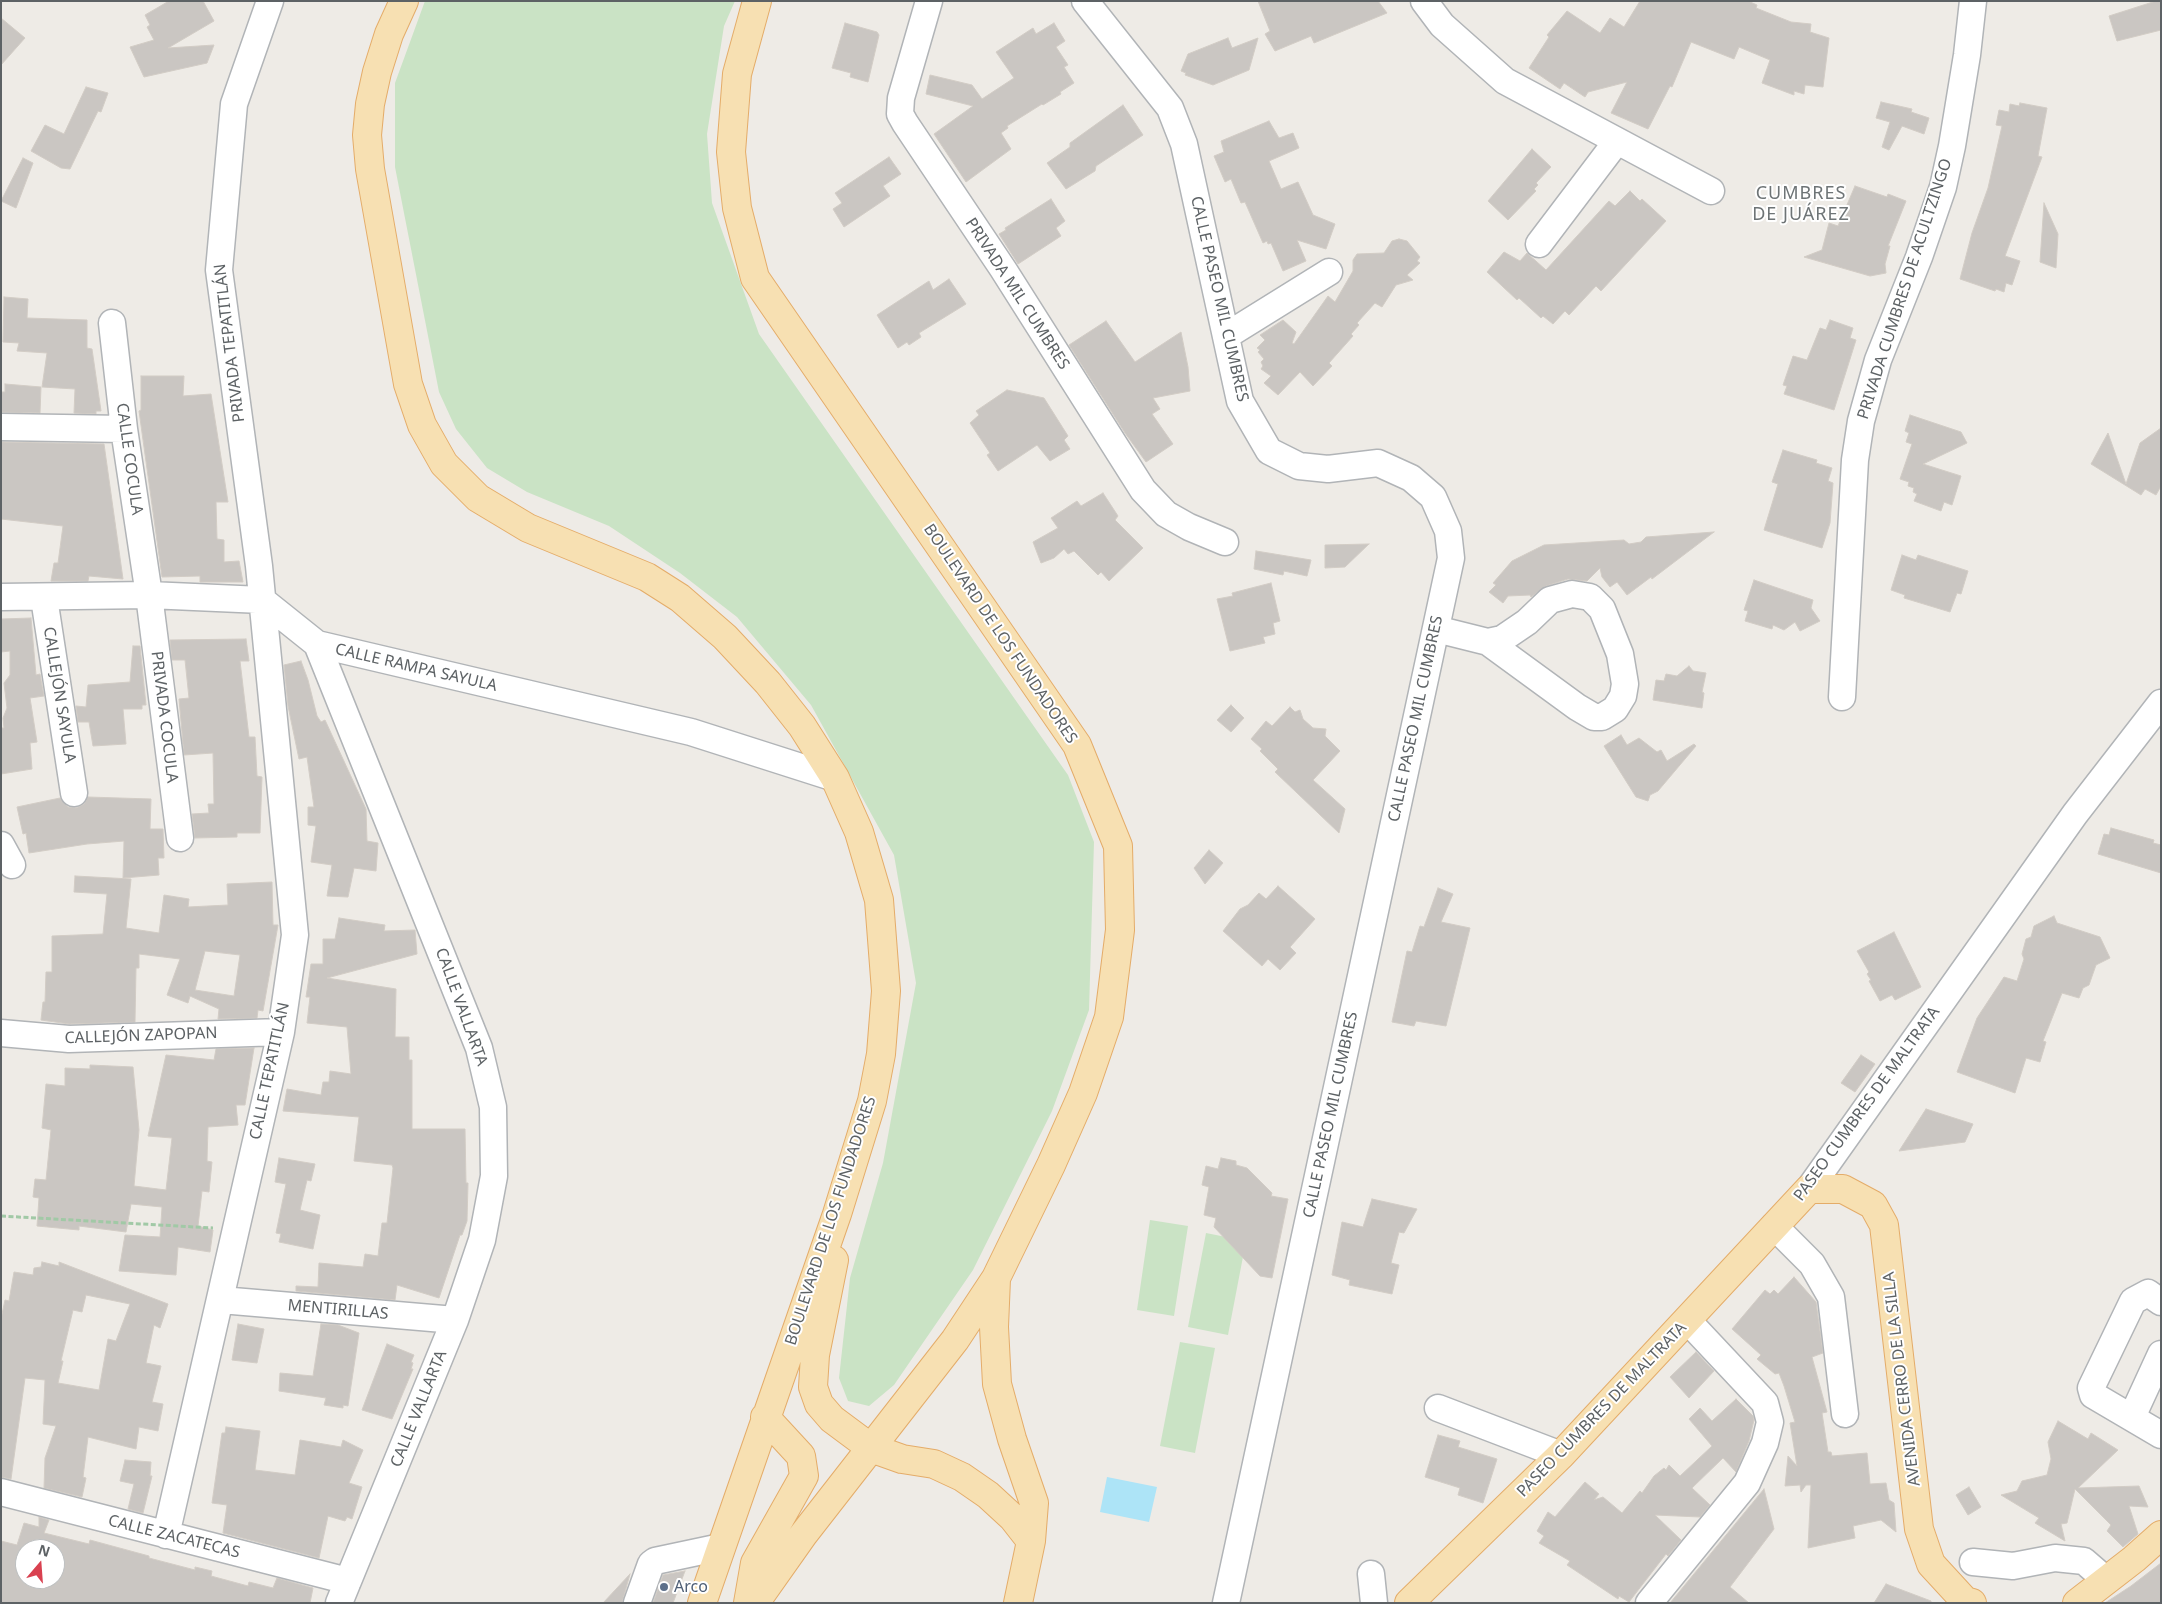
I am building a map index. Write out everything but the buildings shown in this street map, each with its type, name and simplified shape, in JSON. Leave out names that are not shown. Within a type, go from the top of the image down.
[{"type":"main road","name":"BOULEVARD DE LOS FUNDADORES","points":[[404,1],[389,34],[377,72],[370,104],[367,135],[370,169],[408,384],[422,425],[444,464],[478,498],[528,528],[647,577],[680,598],[710,624],[768,682],[802,726],[835,778],[859,832],[879,900],[886,991],[881,1054],[872,1101],[837,1214],[702,1603]]},
{"type":"main road","name":"BOULEVARD DE LOS FUNDADORES","points":[[755,1603],[803,1535],[955,1340],[996,1278],[1051,1165],[1079,1102],[1109,1018],[1120,930],[1118,846],[1076,745],[755,278],[737,208],[731,152],[737,74],[757,1]]},
{"type":"main road","name":"PASEO CUMBRES DE MALTRATA","points":[[1410,1603],[1561,1455],[1808,1189]]},
{"type":"main road","name":"AVENIDA CERRO DE LA SILLA","points":[[1808,1189],[1843,1189],[1873,1205],[1884,1225],[1919,1528],[1931,1564],[1965,1601],[1972,1603]]},
{"type":"main road","points":[[837,1214],[836,1247],[815,1355],[813,1387],[819,1404],[832,1419],[871,1448],[902,1459],[934,1464],[962,1477],[988,1495],[1013,1518],[1031,1541]]},
{"type":"main road","points":[[996,1278],[994,1327],[997,1384],[1034,1503],[1031,1541],[1018,1603]]},
{"type":"main road","points":[[748,1603],[755,1563],[804,1476],[801,1456],[765,1417]]},
{"type":"main road","points":[[2077,1603],[2161,1535]]},
{"type":"street","name":"PRIVADA TEPATITLÁN","points":[[262,600],[219,270],[234,104],[270,1]]},
{"type":"street","name":"PRIVADA MIL CUMBRES","points":[[929,1],[901,98],[900,114],[1003,269],[1143,490],[1166,514],[1188,527],[1225,542]]},
{"type":"street","name":"CALLE PASEO MIL CUMBRES","points":[[1085,1],[1170,108],[1184,144],[1240,401],[1268,451],[1299,466],[1328,469],[1378,463],[1411,478],[1434,497],[1448,531],[1451,558],[1226,1603]]},
{"type":"street","points":[[1424,1],[1442,25],[1505,81],[1712,191]]},
{"type":"street","name":"PRIVADA CUMBRES DE ACULTZINGO","points":[[1842,697],[1854,460],[1861,421],[1878,360],[1919,257],[1943,187],[1968,55],[1973,1]]},
{"type":"street","points":[[1539,244],[1616,141]]},
{"type":"street","points":[[1226,336],[1329,272]]},
{"type":"street","name":"CALLE COCULA","points":[[112,323],[124,429],[149,595]]},
{"type":"street","points":[[1,427],[124,429]]},
{"type":"street","points":[[1436,630],[1488,642],[1577,707],[1594,717],[1602,717],[1615,709],[1623,696],[1625,684],[1620,654],[1602,609],[1590,597],[1572,594],[1550,600],[1527,622],[1502,639],[1488,642]]},
{"type":"street","points":[[1,598],[149,595],[262,600]]},
{"type":"street","name":"PRIVADA COCULA","points":[[149,595],[180,838]]},
{"type":"street","name":"CALLEJÓN SAYULA","points":[[44,598],[74,793]]},
{"type":"street","name":"CALLE RAMPA SAYULA","points":[[262,600],[317,644],[691,732],[835,778]]},
{"type":"street","name":"CALLE TEPATITLÁN","points":[[166,1535],[281,1032],[295,935],[262,600]]},
{"type":"street","name":"CALLE VALLARTA","points":[[317,644],[479,1048],[493,1107],[492,1185],[482,1240],[456,1320],[343,1592]]},
{"type":"street","name":"PASEO CUMBRES DE MALTRATA","points":[[1808,1189],[2075,814],[2161,703]]},
{"type":"street","name":"CALLEJÓN ZAPOPAN","points":[[1,1033],[69,1039],[281,1032]]},
{"type":"street","points":[[1774,1226],[1812,1264],[1831,1297],[1845,1414]]},
{"type":"street","points":[[2161,1302],[2148,1293],[2133,1301],[2091,1388],[2093,1395],[2161,1435]]},
{"type":"street","name":"MENTIRILLAS","points":[[221,1300],[456,1320]]},
{"type":"street","points":[[1649,1603],[1747,1483],[1765,1444],[1770,1422],[1766,1402],[1687,1320]]},
{"type":"street","points":[[2132,1418],[2161,1354]]},
{"type":"street","points":[[1438,1408],[1561,1455]]},
{"type":"street","name":"CALLE ZACATECAS","points":[[1,1492],[166,1535],[343,1592]]},
{"type":"street","points":[[637,1603],[651,1564],[721,1547]]},
{"type":"street","points":[[1974,1562],[2013,1566],[2055,1558],[2084,1562],[2106,1580]]},
{"type":"street","points":[[1371,1574],[1374,1603]]},
{"type":"path","points":[[1,1216],[236,1229]]},
{"type":"green space","points":[[425,1],[735,1],[724,26],[707,134],[712,203],[759,334],[1068,775],[1094,842],[1089,1010],[1052,1111],[973,1270],[894,1385],[869,1406],[848,1401],[839,1378],[850,1278],[883,1163],[916,983],[894,855],[811,705],[737,617],[680,573],[609,526],[527,492],[487,468],[456,429],[439,392],[395,167],[395,83]]},
{"type":"green space","points":[[1150,1220],[1188,1226],[1174,1316],[1137,1310]]},
{"type":"green space","points":[[1206,1233],[1246,1241],[1228,1335],[1188,1327]]},
{"type":"green space","points":[[1180,1342],[1215,1348],[1195,1453],[1160,1446]]},
{"type":"water","points":[[1107,1477],[1157,1487],[1149,1522],[1100,1512]]},
{"type":"place","name":"Arco","points":[[664,1587]]},
{"type":"district","name":"CUMBRES DE JUÁREZ","points":[[1801,204]]}]
